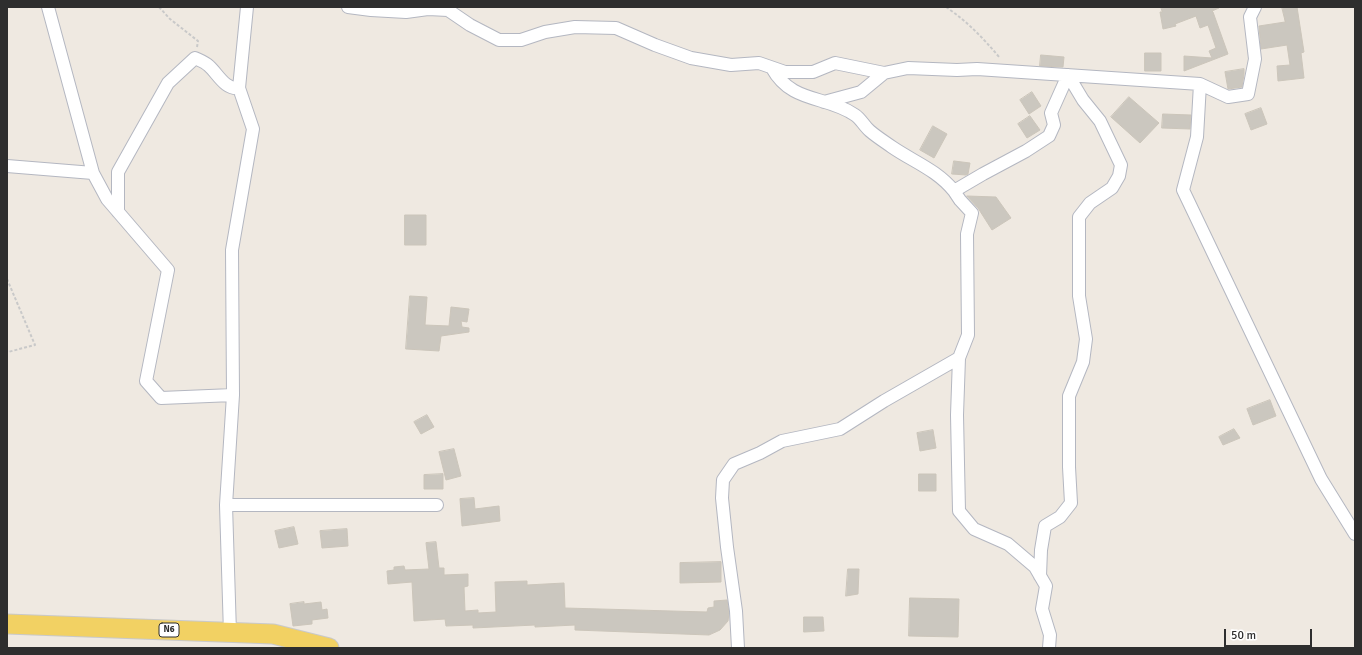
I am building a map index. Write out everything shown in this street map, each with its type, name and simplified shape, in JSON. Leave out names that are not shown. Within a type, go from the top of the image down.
[{"type":"main road","name":"N6","points":[[7,624],[273,634],[302,645],[329,648]]},
{"type":"street","points":[[48,7],[93,173],[107,199],[168,270],[146,381],[161,398],[232,395]]},
{"type":"street","points":[[230,633],[226,505],[232,395],[232,250],[253,129],[239,88],[247,7]]},
{"type":"street","points":[[348,7],[406,12],[428,9],[448,10],[470,25],[499,40],[521,40],[545,32],[575,27],[616,28],[655,45],[691,58],[731,65],[759,64],[785,72],[813,72],[835,63],[884,73],[908,68],[1008,71],[1200,84],[1228,97],[1248,94],[1256,59],[1250,17],[1256,7]]},
{"type":"street","points":[[118,212],[118,172],[168,83],[195,58],[208,65],[227,85],[235,89],[239,88]]},
{"type":"street","points":[[772,68],[777,78],[793,91],[836,106],[856,116],[869,131],[893,148],[925,166],[946,182],[972,213],[968,234],[968,335],[959,358],[957,414],[959,510],[974,529],[1008,544],[1036,567],[1046,586],[1042,609],[1050,635],[1049,648]]},
{"type":"street","points":[[823,102],[861,92],[884,73]]},
{"type":"street","points":[[954,191],[1026,151],[1049,136],[1054,125],[1051,113],[1068,75]]},
{"type":"street","points":[[1040,576],[1041,550],[1045,526],[1060,517],[1071,503],[1068,467],[1069,396],[1083,362],[1086,339],[1079,296],[1078,217],[1090,203],[1112,188],[1119,176],[1121,165],[1100,121],[1083,100],[1068,75]]},
{"type":"street","points":[[1200,84],[1197,137],[1183,190],[1322,479],[1355,534]]},
{"type":"street","points":[[7,166],[93,173]]},
{"type":"street","points":[[738,648],[736,611],[722,498],[722,480],[734,464],[760,453],[782,441],[840,429],[884,401],[959,358]]},
{"type":"street","points":[[226,505],[437,505]]},
{"type":"path","points":[[159,7],[170,19],[198,41],[195,58]]},
{"type":"path","points":[[946,7],[963,18],[980,34],[1000,58],[1008,71]]},
{"type":"path","points":[[7,279],[35,345],[7,351]]},
{"type":"building","points":[[1161,7],[1219,7],[1212,11],[1228,54],[1184,71],[1184,56],[1212,58],[1209,51],[1216,48],[1208,25],[1200,28],[1196,16],[1175,24],[1176,26],[1163,29],[1160,12],[1162,12]]},
{"type":"building","points":[[1282,7],[1297,7],[1304,52],[1301,53],[1304,78],[1278,81],[1277,66],[1290,65],[1287,45],[1261,49],[1259,26],[1285,22]]},
{"type":"building","points":[[1145,53],[1161,53],[1161,71],[1145,71]]},
{"type":"building","points":[[1041,55],[1064,57],[1063,67],[1040,66]]},
{"type":"building","points":[[1244,69],[1242,87],[1228,89],[1225,72]]},
{"type":"building","points":[[1032,92],[1041,106],[1029,114],[1020,100]]},
{"type":"building","points":[[1129,97],[1159,123],[1140,143],[1111,117]]},
{"type":"building","points":[[1261,108],[1267,124],[1251,130],[1245,114]]},
{"type":"building","points":[[1163,114],[1191,115],[1190,129],[1162,128]]},
{"type":"building","points":[[1030,116],[1040,130],[1027,138],[1018,124]]},
{"type":"building","points":[[933,126],[947,134],[934,158],[920,150]]},
{"type":"building","points":[[954,161],[970,163],[968,174],[952,174]]},
{"type":"building","points":[[967,196],[996,197],[1011,218],[992,230],[978,208]]},
{"type":"building","points":[[405,215],[426,215],[426,245],[405,245]]},
{"type":"building","points":[[410,296],[427,297],[425,325],[449,326],[451,307],[469,309],[467,322],[461,321],[462,327],[469,328],[469,332],[441,336],[439,351],[406,349]]},
{"type":"building","points":[[1270,400],[1276,416],[1253,425],[1247,409]]},
{"type":"building","points":[[427,415],[434,427],[421,434],[414,422]]},
{"type":"building","points":[[1234,429],[1240,438],[1223,445],[1219,437]]},
{"type":"building","points":[[933,430],[936,448],[920,451],[917,433]]},
{"type":"building","points":[[454,449],[461,476],[446,480],[439,452]]},
{"type":"building","points":[[443,474],[443,489],[424,489],[424,475]]},
{"type":"building","points":[[919,474],[936,474],[936,491],[919,491]]},
{"type":"building","points":[[474,498],[475,509],[499,506],[500,521],[462,526],[460,499]]},
{"type":"building","points":[[294,527],[298,544],[279,548],[275,531]]},
{"type":"building","points":[[347,529],[348,546],[322,548],[320,531]]},
{"type":"building","points":[[436,542],[439,568],[444,568],[444,575],[468,574],[468,586],[464,587],[465,611],[478,610],[478,613],[496,612],[495,582],[527,581],[527,585],[564,583],[565,608],[707,612],[708,608],[714,607],[714,601],[727,600],[729,613],[728,621],[720,630],[709,635],[575,630],[575,625],[473,628],[473,625],[446,626],[445,619],[414,621],[412,582],[388,584],[387,571],[394,570],[394,567],[404,566],[405,570],[429,569],[426,543]]},
{"type":"building","points":[[721,562],[721,582],[680,583],[680,563]]},
{"type":"building","points":[[848,569],[859,569],[858,594],[846,596]]},
{"type":"building","points":[[910,598],[959,599],[958,637],[909,636]]},
{"type":"building","points":[[304,602],[304,604],[321,602],[322,610],[327,609],[328,618],[312,620],[312,624],[293,626],[290,604]]},
{"type":"building","points":[[804,617],[823,617],[824,631],[804,632]]}]
